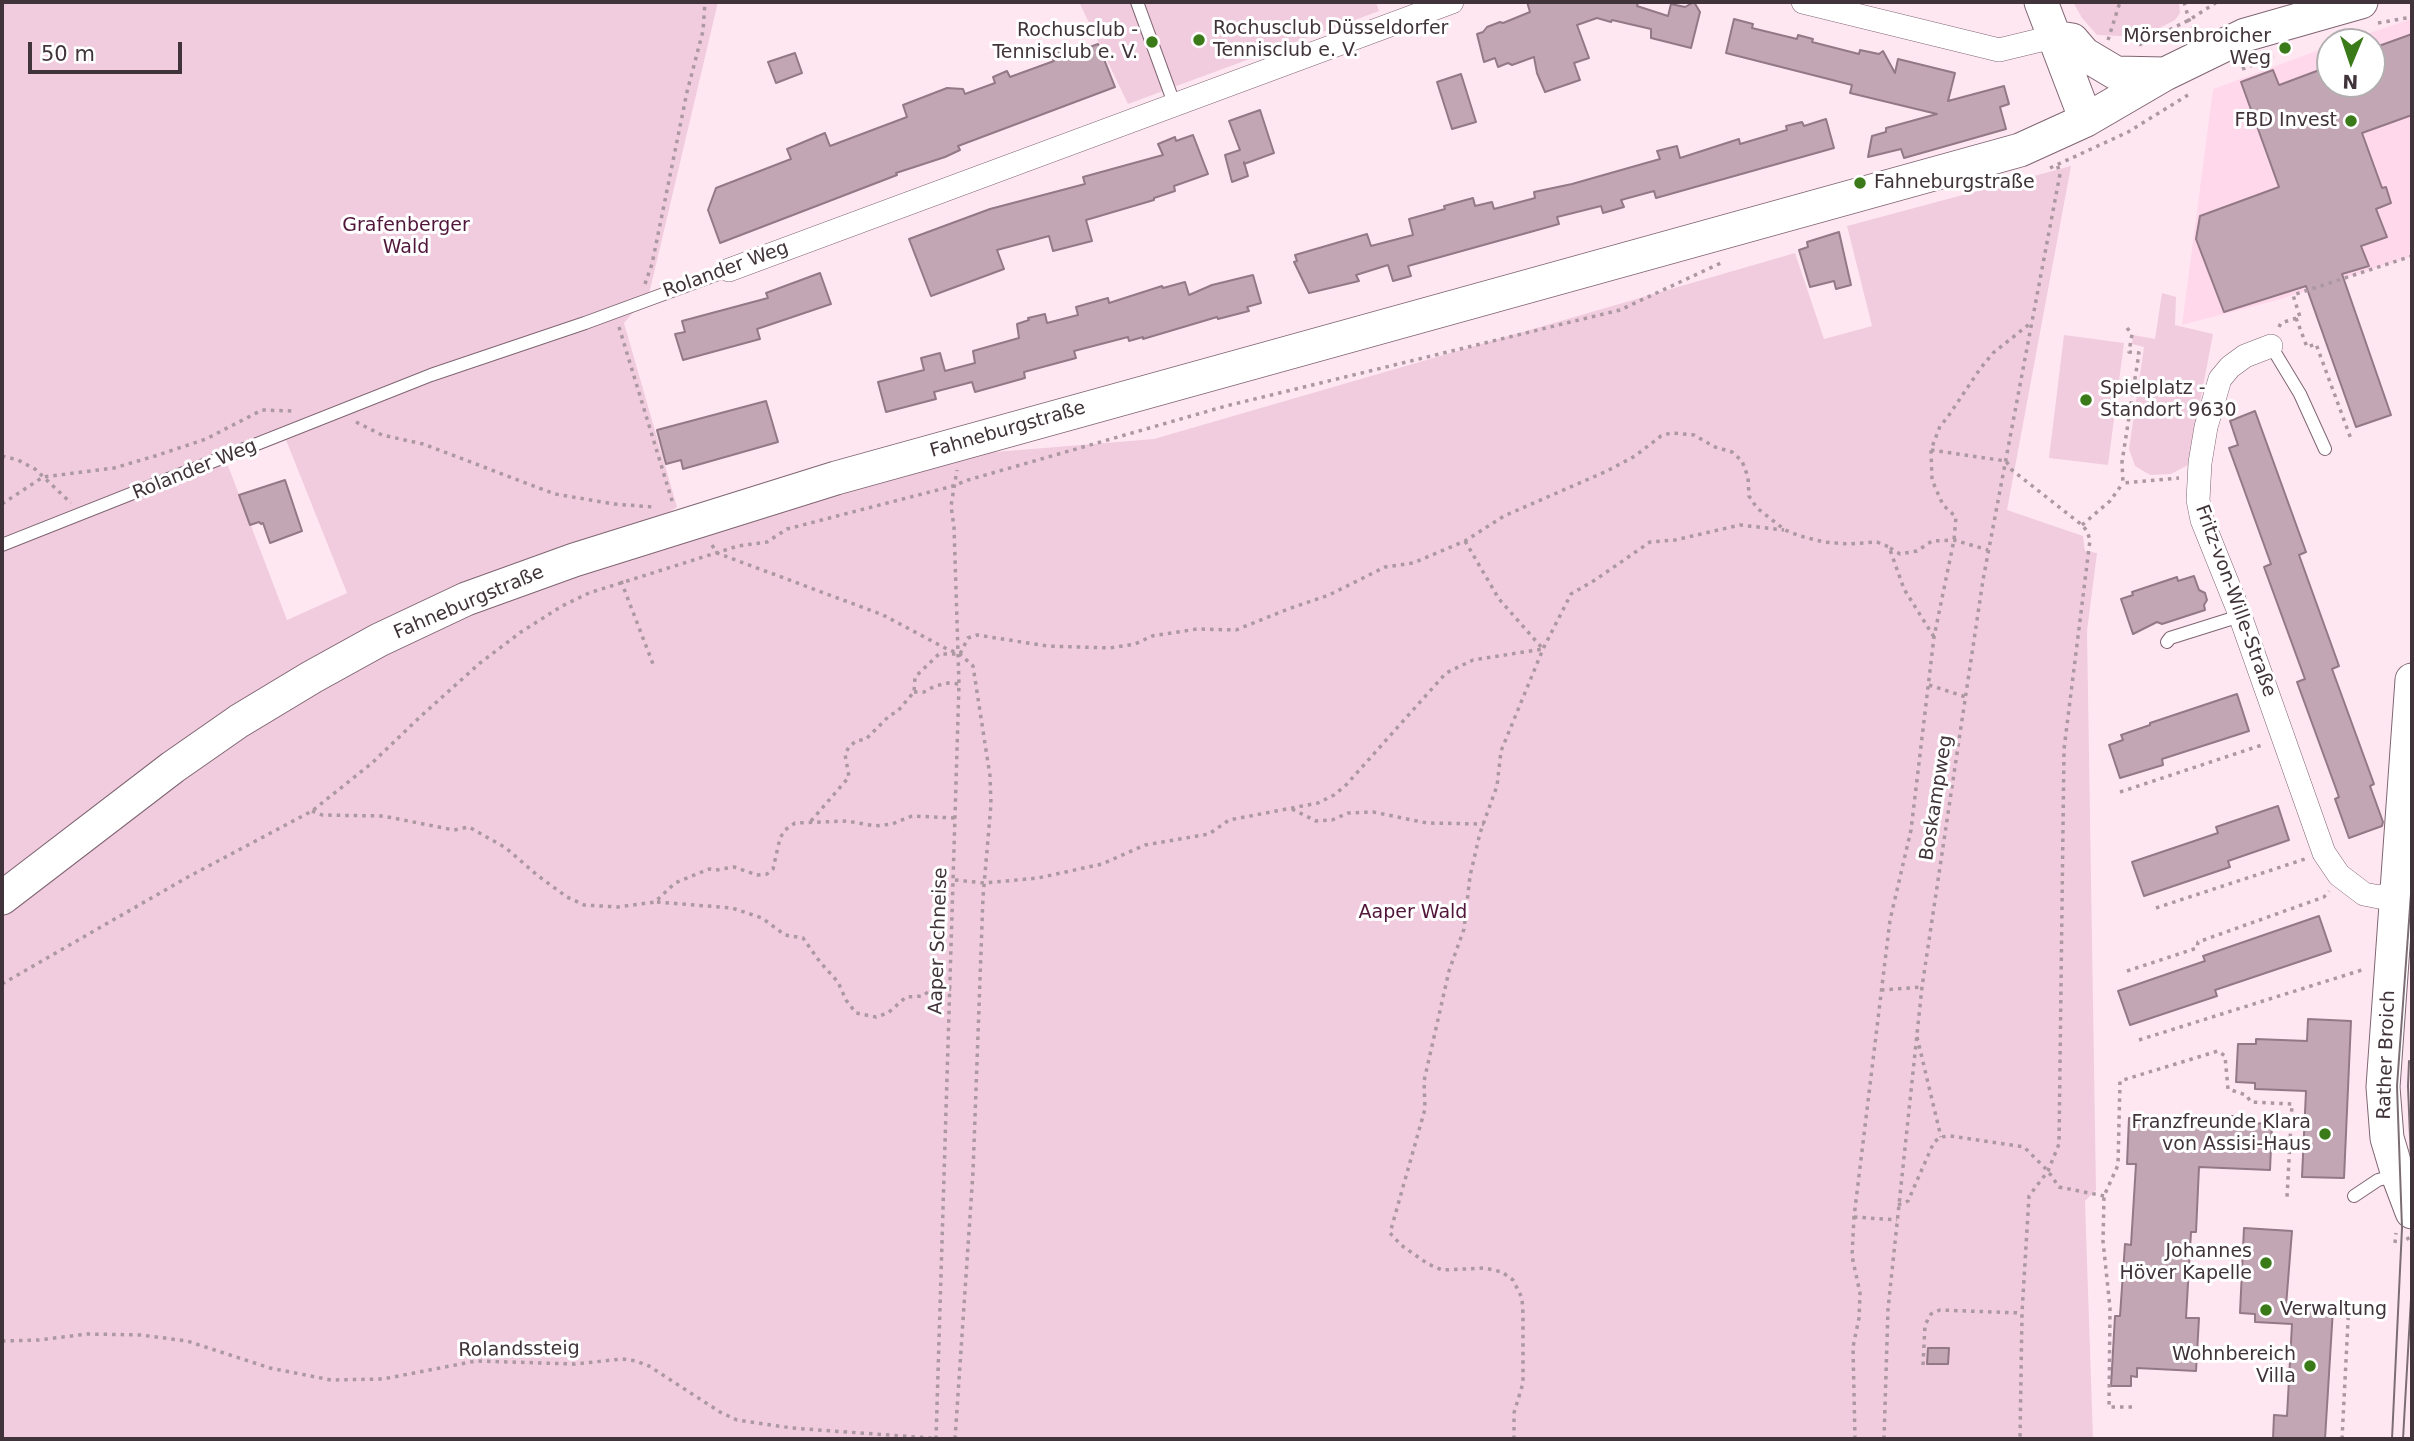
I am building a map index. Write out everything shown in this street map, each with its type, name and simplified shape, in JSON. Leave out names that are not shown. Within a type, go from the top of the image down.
[{"type":"street","name":"Rolander Weg","points":[[729,270],[1452,2]]},
{"type":"street","points":[[1803,2],[1999,50],[2053,37],[2072,40],[2094,61],[2116,73],[2177,84]]},
{"type":"street","points":[[2040,2],[2086,120],[2177,84],[2220,62],[2245,36],[2366,13]]},
{"type":"street","name":"Fahneburgstraße","points":[[2,898],[173,767],[239,721],[312,677],[379,640],[466,599],[677,519],[824,481],[1994,158],[2086,120]]},
{"type":"street","name":"Fritz-von-Wille-Straße","points":[[2271,346],[2245,356],[2220,379],[2206,427],[2199,476],[2198,500],[2202,520],[2240,616],[2324,853],[2339,875],[2364,894],[2379,897],[2404,893]]},
{"type":"street","name":"Rather Broich","points":[[2412,680],[2404,893],[2390,961],[2383,1103],[2387,1138],[2405,1176],[2412,1212]]},
{"type":"lane","points":[[1137,2],[1175,106]]},
{"type":"lane","name":"Rolander Weg","points":[[2,545],[431,375],[729,270]]},
{"type":"lane","points":[[2271,346],[2300,394],[2325,449]]},
{"type":"lane","points":[[2167,642],[2170,638],[2240,616]]},
{"type":"lane","points":[[2354,1196],[2378,1180],[2405,1176]]},
{"type":"path","points":[[638,302],[652,264],[687,92],[703,30],[705,2]]},
{"type":"path","points":[[2107,45],[2120,2]]},
{"type":"path","points":[[2184,2],[2189,20]]},
{"type":"path","points":[[2131,47],[2143,44],[2189,20],[2217,2]]},
{"type":"path","points":[[2366,13],[2412,17]]},
{"type":"path","points":[[2220,62],[2278,55]]},
{"type":"path","points":[[2045,169],[2058,166],[2128,132],[2177,84]]},
{"type":"path","name":"Boskampweg","points":[[1884,1439],[1888,1309],[1922,987],[1989,551],[2060,174],[2058,166]]},
{"type":"path","points":[[2271,346],[2281,323],[2300,317],[2292,295],[2412,256]]},
{"type":"path","points":[[2,984],[186,878],[312,811],[372,763],[480,663],[521,632],[580,597],[621,581],[748,544],[767,542],[787,529],[953,486],[1226,405],[1619,310],[1728,260]]},
{"type":"path","points":[[615,312],[677,519]]},
{"type":"path","points":[[2297,318],[2307,346],[2316,344],[2351,439]]},
{"type":"path","points":[[1855,1439],[1853,1347],[1859,1318],[1860,1293],[1852,1256],[1854,1217],[1889,920],[1911,830],[1934,637],[1954,540],[1956,517],[1943,505],[1932,480],[1931,450],[1940,426],[1980,369],[1993,354],[2033,321]]},
{"type":"path","points":[[2082,525],[2110,501],[2123,483],[2122,462],[2139,353],[2129,352],[2132,334],[2127,328]]},
{"type":"path","points":[[2,504],[43,477],[114,468],[155,456],[206,439],[262,410],[337,414],[382,435],[423,444],[555,494],[648,506],[677,519]]},
{"type":"path","points":[[960,654],[968,638],[977,635],[1048,646],[1111,648],[1135,644],[1152,636],[1196,629],[1236,630],[1329,595],[1385,567],[1413,563],[1465,541],[1504,516],[1607,471],[1661,436],[1671,433],[1694,435],[1715,447],[1732,452],[1742,461],[1748,478],[1749,496],[1757,508],[1785,530],[1800,537],[1848,544],[1877,542],[1900,554],[1917,551],[1932,541],[1954,540],[1989,551]]},
{"type":"path","name":"Aaper Schneise","points":[[936,1438],[960,654],[951,506],[959,464],[957,444]]},
{"type":"path","points":[[1931,450],[2006,461],[2012,470],[2082,525],[2090,540],[2064,749],[2059,1144],[2048,1171],[2029,1196],[2022,1313],[2020,1439]]},
{"type":"path","points":[[2,456],[18,460],[35,469],[81,514]]},
{"type":"path","points":[[2123,483],[2199,476]]},
{"type":"path","points":[[1514,1439],[1514,1413],[1523,1383],[1523,1314],[1522,1298],[1513,1280],[1502,1272],[1485,1268],[1442,1270],[1428,1264],[1401,1245],[1390,1233],[1424,1110],[1424,1081],[1449,971],[1464,929],[1470,876],[1497,786],[1501,751],[1543,649],[1571,594],[1650,542],[1675,540],[1740,525],[1785,530]]},
{"type":"path","points":[[1465,541],[1499,599],[1543,649]]},
{"type":"path","points":[[1889,547],[1904,589],[1934,637]]},
{"type":"path","points":[[717,553],[883,615],[960,654],[973,666],[989,776],[990,804],[984,883],[974,1159],[955,1439]]},
{"type":"path","points":[[621,581],[653,664]]},
{"type":"path","points":[[955,880],[984,883],[1038,878],[1102,864],[1145,845],[1209,834],[1229,820],[1318,803],[1334,795],[1380,748],[1446,673],[1473,660],[1543,649]]},
{"type":"path","points":[[811,821],[849,777],[845,754],[849,747],[856,741],[866,739],[890,715],[897,712],[914,692],[915,677],[939,654],[960,654]]},
{"type":"path","points":[[914,692],[924,692],[948,683],[959,684]]},
{"type":"path","points":[[1929,685],[1966,697]]},
{"type":"path","points":[[2120,792],[2283,738]]},
{"type":"path","points":[[1290,808],[1315,821],[1332,820],[1348,813],[1373,812],[1427,823],[1484,824]]},
{"type":"path","points":[[312,811],[322,815],[383,816],[454,830],[469,827],[506,848],[537,875],[583,905],[618,907],[655,902],[732,908],[762,918],[785,935],[803,938],[838,982],[846,1000],[856,1013],[876,1017],[888,1013],[906,997],[951,989]]},
{"type":"path","points":[[655,902],[676,883],[709,869],[734,867],[757,875],[766,874],[773,869],[780,838],[785,830],[795,823],[847,821],[875,826],[892,824],[912,816],[956,818]]},
{"type":"path","points":[[2156,908],[2324,853]]},
{"type":"path","points":[[2127,971],[2197,948],[2198,942],[2325,897],[2339,875]]},
{"type":"path","points":[[2139,1040],[2390,961]]},
{"type":"path","points":[[1881,990],[1922,987]]},
{"type":"path","points":[[1917,1034],[1941,1137]]},
{"type":"path","points":[[2132,1406],[2109,1407],[2110,1308],[2104,1241],[2104,1196],[2118,1165],[2120,1081],[2218,1051],[2225,1056],[2228,1089],[2246,1095],[2251,1102],[2291,1104],[2287,1197]]},
{"type":"path","points":[[1898,1206],[1908,1201],[1934,1142],[1941,1137],[1950,1136],[2024,1147],[2048,1171],[2059,1187],[2104,1196]]},
{"type":"path","points":[[1854,1217],[1896,1220]]},
{"type":"path","points":[[2343,1439],[2349,1302]]},
{"type":"path","points":[[1923,1365],[1925,1325],[1931,1314],[1940,1310],[2022,1313]]},
{"type":"path","name":"Rolandssteig","points":[[2,1341],[87,1334],[141,1335],[187,1341],[270,1368],[331,1380],[383,1378],[476,1361],[575,1364],[622,1359],[649,1366],[737,1420],[792,1428],[943,1439]]},
{"type":"shaded area","points":[[2412,20],[2412,256],[2281,299],[2182,325],[2213,89],[2316,51],[2316,98],[2386,98],[2384,28]]},
{"type":"green space","name":"Grafenberger Wald","points":[[2,2],[718,2],[649,294],[624,323],[677,507],[655,521],[483,580],[2,885]],"holes":[[[286,440],[347,593],[287,620],[227,463]]]},
{"type":"green space","name":"Rochusclub Düsseldorfer Tennisclub e. V.","points":[[1079,2],[1376,2],[1379,11],[1128,104]]},
{"type":"green space","points":[[2073,2],[2179,2],[2180,13],[2175,20],[2142,37],[2097,35],[2082,18]]},
{"type":"green space","name":"Aaper Wald","points":[[2071,166],[2007,510],[2083,536],[2085,551],[2097,553],[2087,631],[2096,1190],[2085,1201],[2093,1439],[2,1439],[2,909],[176,772],[469,606],[946,456],[1154,439],[1795,253],[1824,339],[1872,326],[1847,226]]},
{"type":"green space","points":[[2162,293],[2176,297],[2175,325],[2213,334],[2188,465],[2171,474],[2150,475],[2135,466],[2129,449],[2144,347],[2132,344],[2133,335],[2155,339]]},
{"type":"green space","name":"Spielplatz - Standort 9630","points":[[2064,335],[2124,343],[2108,465],[2049,458]]},
{"type":"building","points":[[1527,2],[1638,2],[1637,6],[1668,16],[1671,4],[1685,7],[1694,2],[1700,12],[1691,48],[1651,38],[1651,29],[1612,20],[1611,22],[1597,18],[1577,25],[1589,58],[1574,63],[1580,80],[1545,92],[1534,57],[1498,67],[1495,58],[1484,62],[1477,34],[1487,27],[1530,12]]},
{"type":"building","points":[[1734,19],[1753,24],[1752,28],[1797,39],[1798,35],[1813,39],[1812,42],[1859,54],[1860,50],[1879,54],[1883,51],[1895,73],[1898,59],[1955,73],[1948,101],[2004,86],[2009,104],[2000,107],[2006,129],[1904,158],[1901,149],[1868,157],[1872,136],[1886,132],[1886,128],[1937,114],[1850,93],[1852,85],[1726,53]]},
{"type":"building","points":[[2412,34],[2412,115],[2362,133],[2382,188],[2386,187],[2391,203],[2376,209],[2387,237],[2361,246],[2369,266],[2342,274],[2391,415],[2356,427],[2306,286],[2224,312],[2196,239],[2200,216],[2279,187],[2241,82],[2273,70],[2279,85],[2316,71],[2316,98],[2386,98],[2386,43]]},
{"type":"building","points":[[1098,44],[1115,87],[958,146],[960,150],[945,157],[896,173],[897,175],[720,243],[708,210],[716,188],[791,159],[787,149],[825,133],[830,146],[907,117],[903,105],[947,88],[963,89],[965,94],[995,83],[993,77],[1007,71],[1010,77],[1054,61],[1051,54],[1066,49],[1068,55]]},
{"type":"building","points":[[795,53],[802,73],[776,83],[768,62]]},
{"type":"building","points":[[1461,74],[1476,122],[1452,129],[1437,82]]},
{"type":"building","points":[[1260,110],[1274,153],[1245,164],[1248,176],[1232,182],[1225,155],[1240,150],[1229,121]]},
{"type":"building","points":[[1826,119],[1834,148],[1656,198],[1654,191],[1621,200],[1624,207],[1603,213],[1601,206],[1557,217],[1559,224],[1408,266],[1411,276],[1393,281],[1388,265],[1356,275],[1359,281],[1309,293],[1294,262],[1297,261],[1295,255],[1367,234],[1371,246],[1413,235],[1409,219],[1473,198],[1475,206],[1492,202],[1494,209],[1535,198],[1534,192],[1660,159],[1657,151],[1677,146],[1680,158],[1739,139],[1740,144],[1787,130],[1786,126],[1802,122],[1804,126]]},
{"type":"building","points":[[1193,135],[1208,174],[1174,186],[1175,191],[1154,200],[1086,220],[1092,241],[1053,251],[1049,236],[997,250],[1004,269],[931,296],[909,239],[990,209],[1085,184],[1083,177],[1163,155],[1158,144],[1175,137],[1176,141]]},
{"type":"building","points":[[1839,232],[1851,285],[1836,289],[1834,281],[1810,287],[1799,250],[1808,247],[1807,242]]},
{"type":"building","points":[[820,273],[831,304],[757,329],[760,339],[683,360],[675,334],[685,332],[682,321],[768,298],[766,293]]},
{"type":"building","points":[[1253,275],[1261,303],[1247,307],[1249,311],[1218,319],[1217,317],[1143,339],[1129,341],[1128,337],[1074,351],[1076,358],[1024,372],[1025,378],[975,392],[972,382],[934,392],[936,399],[886,412],[878,382],[924,370],[921,358],[940,353],[945,371],[975,363],[973,351],[1019,338],[1017,324],[1029,320],[1028,318],[1045,314],[1047,323],[1078,315],[1076,307],[1108,298],[1109,303],[1162,286],[1163,288],[1185,282],[1189,295],[1212,285]]},
{"type":"building","points":[[766,401],[778,442],[683,469],[681,460],[666,464],[657,430]]},
{"type":"building","points":[[2255,411],[2306,552],[2299,555],[2339,666],[2332,669],[2374,784],[2370,786],[2383,822],[2382,826],[2349,838],[2335,799],[2339,797],[2297,682],[2305,679],[2264,567],[2271,564],[2229,448],[2238,445],[2230,421]]},
{"type":"building","points":[[285,480],[302,531],[270,543],[263,523],[250,525],[239,495]]},
{"type":"building","points":[[2194,576],[2199,590],[2205,593],[2205,610],[2162,624],[2157,622],[2133,634],[2121,599],[2133,595],[2132,592],[2177,577],[2178,581]]},
{"type":"building","points":[[2237,694],[2249,731],[2162,759],[2163,765],[2120,778],[2109,745],[2123,740],[2121,735]]},
{"type":"building","points":[[2278,806],[2289,840],[2228,861],[2230,867],[2144,896],[2132,862],[2218,833],[2216,827]]},
{"type":"building","points":[[2319,916],[2331,951],[2215,990],[2217,996],[2130,1025],[2118,991],[2205,961],[2203,956]]},
{"type":"building","name":"Franzfreunde Klara von Assisi-Haus","points":[[2308,1019],[2351,1021],[2344,1178],[2302,1177],[2306,1091],[2255,1089],[2255,1083],[2236,1082],[2238,1044],[2256,1044],[2256,1039],[2307,1041]]},
{"type":"building","points":[[2230,1116],[2250,1116],[2250,1123],[2272,1124],[2270,1170],[2199,1167],[2196,1232],[2191,1232],[2186,1318],[2199,1318],[2196,1371],[2137,1368],[2137,1377],[2131,1376],[2131,1386],[2111,1386],[2115,1316],[2120,1316],[2125,1244],[2131,1245],[2136,1164],[2127,1164],[2129,1118],[2230,1122]]},
{"type":"building","points":[[2244,1228],[2292,1231],[2286,1306],[2333,1309],[2325,1439],[2273,1439],[2274,1415],[2287,1416],[2292,1324],[2255,1322],[2255,1314],[2240,1313]]},
{"type":"building","points":[[1928,1348],[1949,1348],[1948,1364],[1927,1364]]},
{"type":"tram line","points":[[2392,1439],[2402,1228],[2397,1086],[2412,880]]},
{"type":"tram line","points":[[2409,1061],[2412,1187]]},
{"type":"tram line","points":[[2403,1439],[2412,1281]]},
{"type":"place","name":"Rochusclub Düsseldorfer Tennisclub e. V.","points":[[1199,40]]},
{"type":"place","name":"Rochusclub - Tennisclub e. V.","points":[[1152,42]]},
{"type":"place","name":"Mörsenbroicher Weg","points":[[2285,48]]},
{"type":"place","name":"FBD Invest","points":[[2351,121]]},
{"type":"place","name":"Fahneburgstraße","points":[[1860,183]]},
{"type":"place","name":"Spielplatz - Standort 9630","points":[[2086,400]]},
{"type":"place","name":"Franzfreunde Klara von Assisi-Haus","points":[[2325,1134]]},
{"type":"place","name":"Johannes Höver Kapelle","points":[[2266,1263]]},
{"type":"place","name":"Verwaltung","points":[[2266,1310]]},
{"type":"place","name":"Wohnbereich Villa","points":[[2310,1366]]}]
